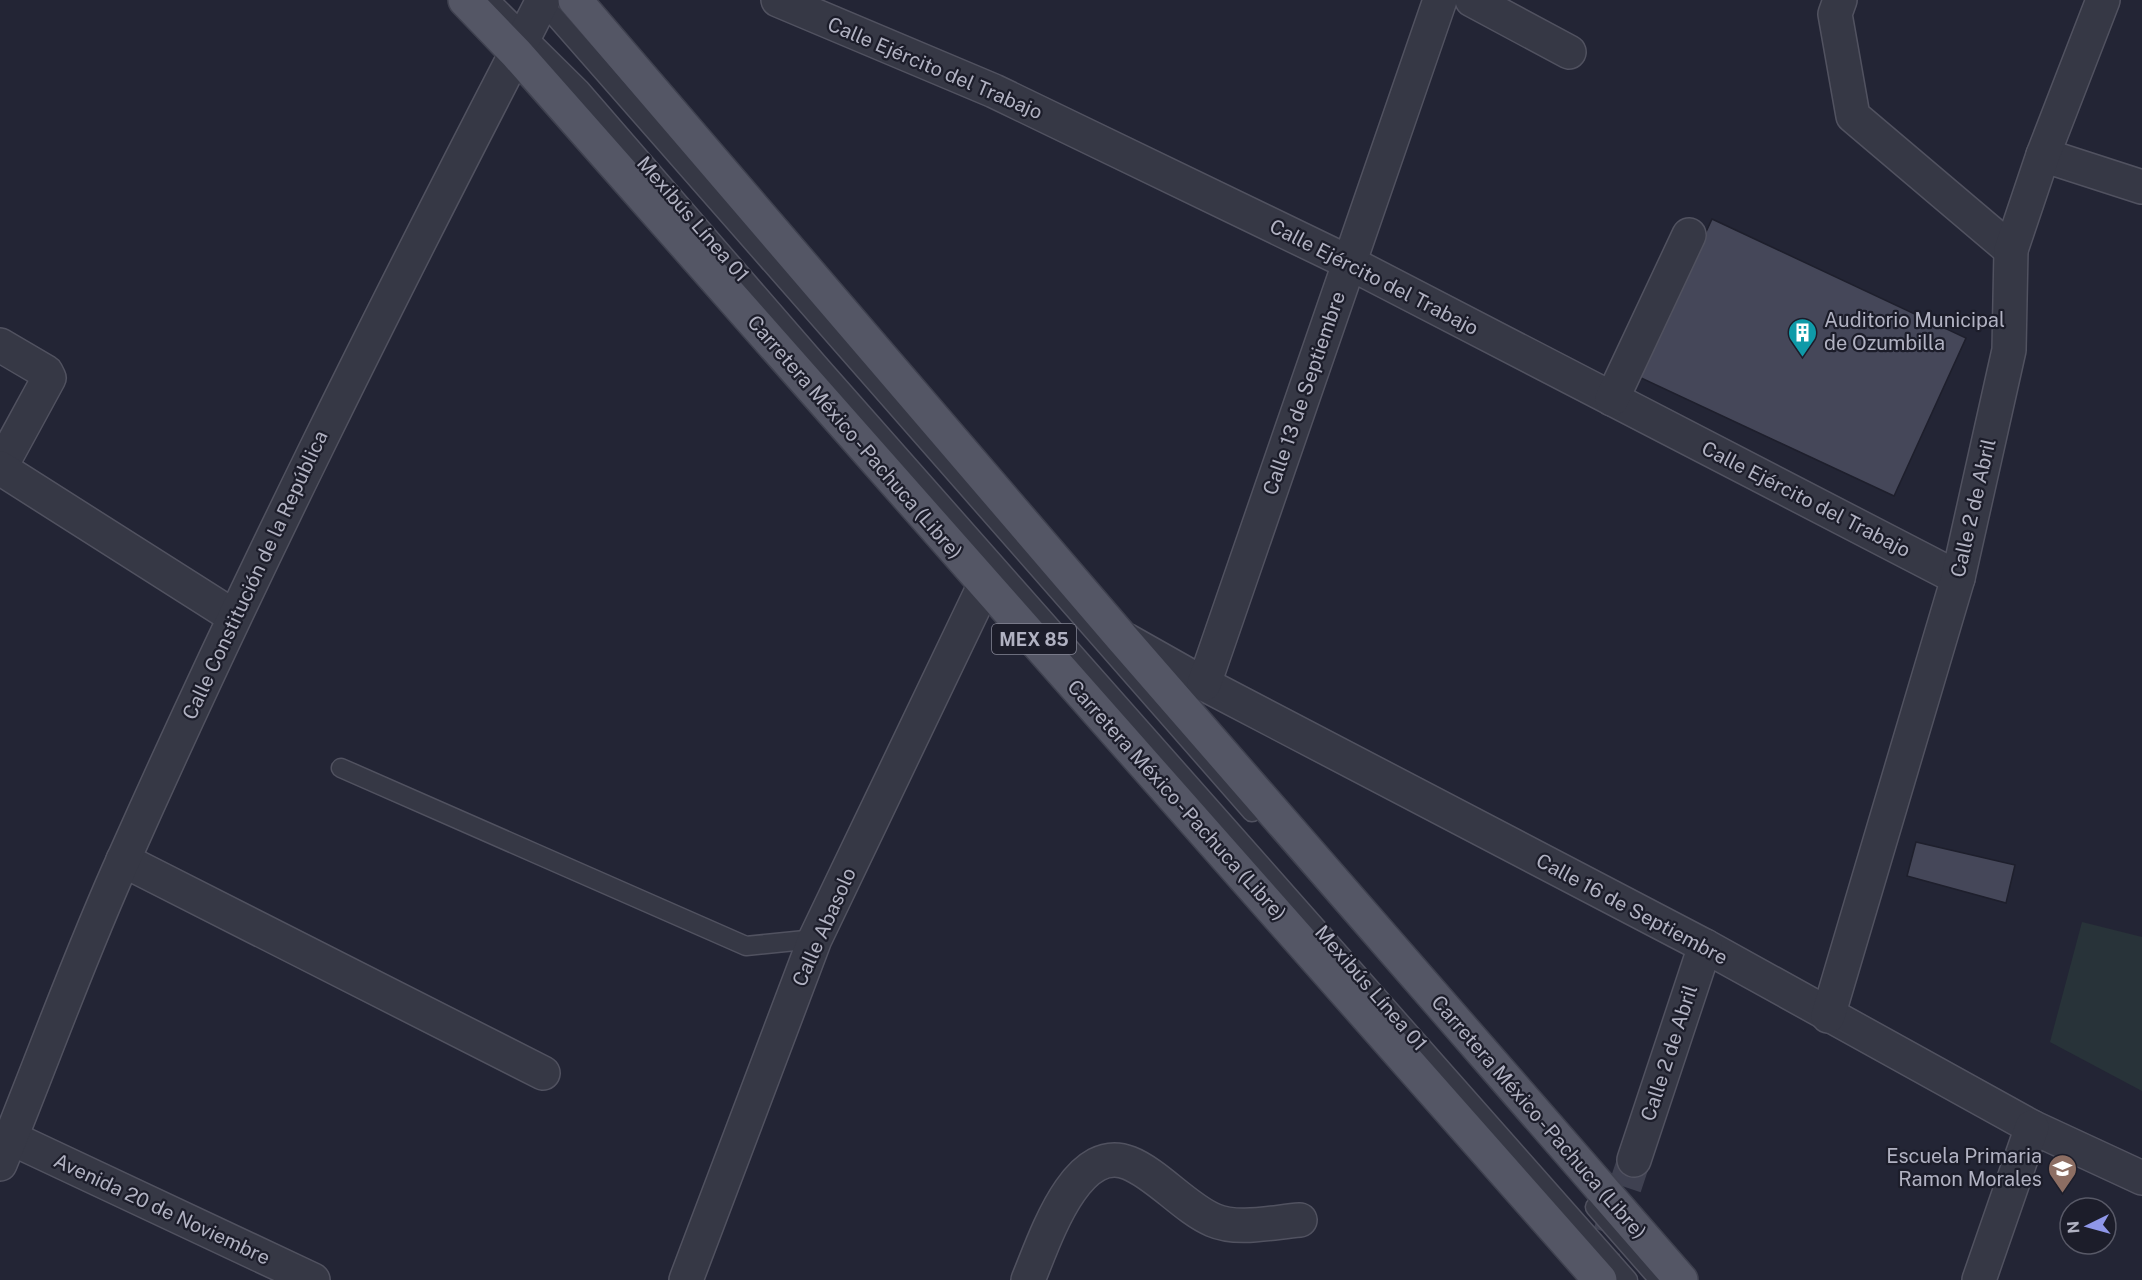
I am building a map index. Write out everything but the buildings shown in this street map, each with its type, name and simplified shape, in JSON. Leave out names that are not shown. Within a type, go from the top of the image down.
[{"type":"main road","name":"Carretera México - Pachuca (Libre)","points":[[465,0],[521,45],[985,584],[1600,1280]]},
{"type":"main road","name":"Carretera México - Pachuca (Libre)","points":[[575,0],[1122,638],[1681,1280]]},
{"type":"street","name":"Calle Ejército del Trabajo","points":[[777,0],[994,91],[1348,262],[1958,578]]},
{"type":"street","name":"Calle 13 de Septiembre","points":[[1204,684],[1440,0]]},
{"type":"street","points":[[1472,0],[1569,52]]},
{"type":"street","points":[[1840,0],[1836,14],[1853,116],[2011,250]]},
{"type":"street","name":"Calle 2 de Abril","points":[[1828,1016],[1958,578],[2009,350],[2011,250],[2043,155],[2103,0]]},
{"type":"street","name":"Calle Constitución de la República","points":[[5,1151],[123,860],[233,616],[338,401],[542,1]]},
{"type":"street","points":[[2043,155],[2142,188]]},
{"type":"street","points":[[1612,399],[1689,235]]},
{"type":"street","points":[[0,345],[46,372],[49,378],[0,468],[233,616]]},
{"type":"street","name":"Calle Abasolo","points":[[686,1280],[815,939],[985,584]]},
{"type":"street","name":"Calle 16 de Septiembre","points":[[1122,638],[1204,684],[1705,946],[2032,1127],[2142,1178]]},
{"type":"street","points":[[123,860],[543,1073]]},
{"type":"street","name":"Calle 2 de Abril","points":[[1634,1160],[1705,946]]},
{"type":"street","points":[[1979,1280],[2032,1127]]},
{"type":"street","name":"Avenida 20 de Noviembre","points":[[5,1151],[314,1280]]},
{"type":"street","points":[[1028,1280],[1061,1203],[1084,1173],[1108,1160],[1129,1162],[1213,1220],[1231,1225],[1299,1220]]},
{"type":"lane","name":"Mexibús Línea 01","points":[[490,0],[521,45],[580,89],[822,368],[1628,1280]]},
{"type":"lane","name":"Mexibús Línea 01","points":[[542,1],[1659,1280]]},
{"type":"lane","points":[[340,768],[746,946],[815,939]]},
{"type":"shaded area","points":[[2082,922],[2142,937],[2142,1091],[2050,1042]]},
{"type":"tunnel","points":[[1594,1280],[1634,1160]]},
{"type":"place","name":"Auditorio Municipal de Ozumbilla","points":[[1803,358]]},
{"type":"place","name":"Escuela Primaria Ramon Morales","points":[[2063,1194]]}]
